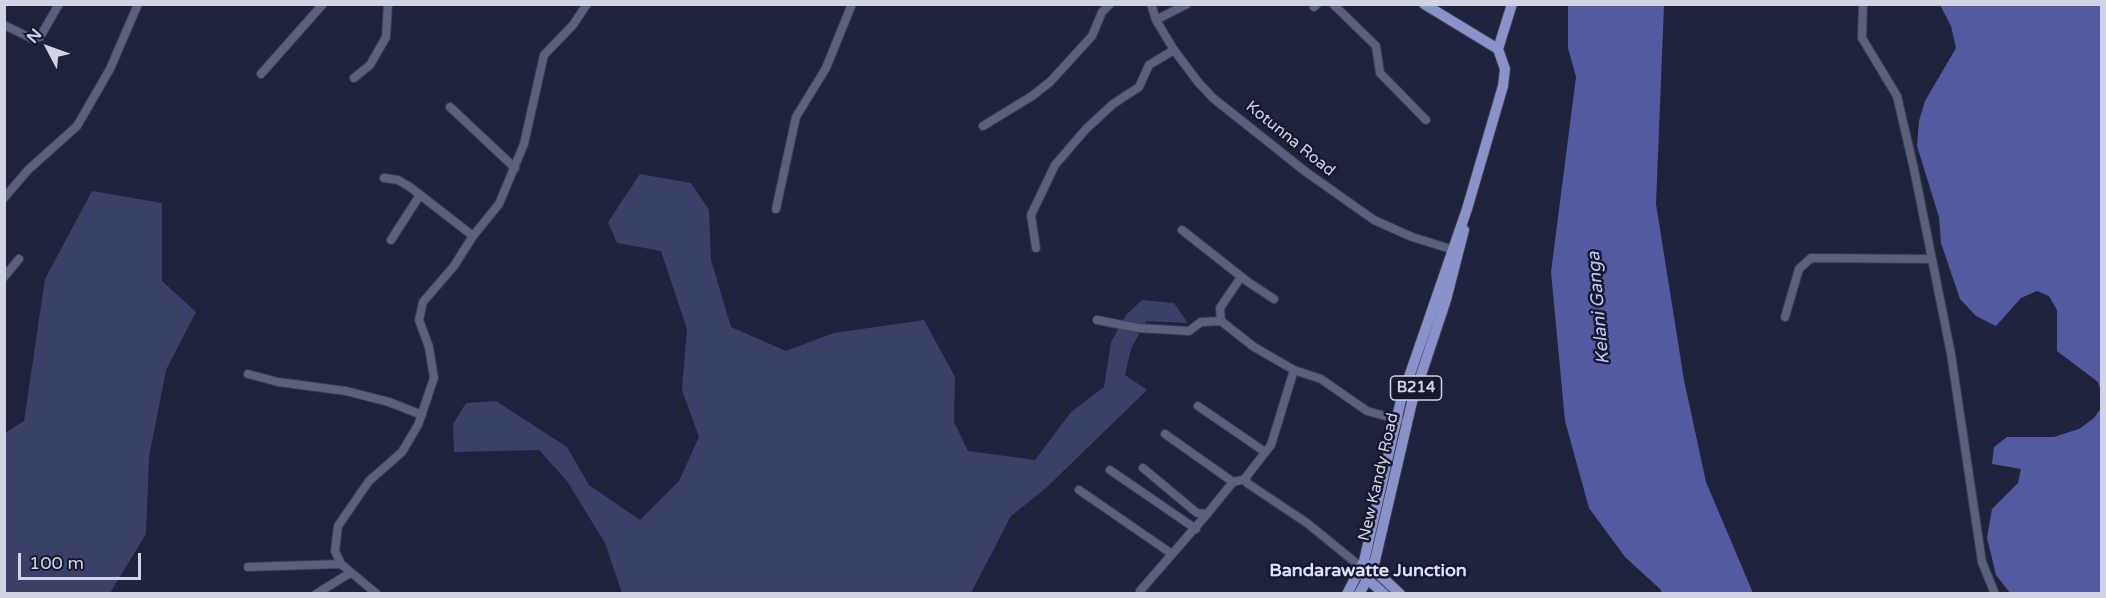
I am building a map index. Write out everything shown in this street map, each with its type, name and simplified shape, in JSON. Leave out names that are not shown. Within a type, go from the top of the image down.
[{"type":"main road","points":[[1424,4],[1498,49],[1512,4]]},
{"type":"main road","name":"New Kandy Road","points":[[1365,569],[1402,421],[1503,86],[1505,69],[1498,49]]},
{"type":"main road","points":[[1365,569],[1384,594]]},
{"type":"main road","points":[[1365,569],[1400,594]]},
{"type":"main road","name":"B214","points":[[1347,594],[1365,569]]},
{"type":"main road","name":"B214","points":[[1359,594],[1365,569]]},
{"type":"street","points":[[4,25],[33,39],[40,37],[59,4]]},
{"type":"street","points":[[4,198],[28,170],[78,126],[110,69],[138,4]]},
{"type":"street","points":[[261,74],[323,4]]},
{"type":"street","points":[[354,78],[370,64],[386,37],[388,4]]},
{"type":"street","points":[[377,594],[341,564],[335,551],[338,526],[369,481],[402,452],[422,415],[434,378],[429,348],[419,320],[423,302],[454,266],[473,236],[499,204],[524,144],[544,55],[573,25],[587,4]]},
{"type":"street","points":[[776,208],[796,117],[826,68],[852,4]]},
{"type":"street","points":[[983,126],[1032,96],[1050,82],[1092,36],[1102,12],[1110,4]]},
{"type":"street","name":"Kotunna Road","points":[[1151,4],[1156,20],[1174,50],[1213,98],[1345,201],[1392,229],[1455,250]]},
{"type":"street","points":[[1156,20],[1187,4]]},
{"type":"street","points":[[1333,4],[1376,46],[1380,73],[1426,120]]},
{"type":"street","points":[[1863,4],[1862,38],[1897,96],[1951,354],[1982,562],[1995,594]]},
{"type":"street","points":[[1036,248],[1031,215],[1055,165],[1086,129],[1113,104],[1139,87],[1149,65],[1174,50]]},
{"type":"street","points":[[450,107],[514,168]]},
{"type":"street","points":[[384,178],[398,180],[473,236]]},
{"type":"street","points":[[391,240],[420,195]]},
{"type":"street","points":[[1182,230],[1241,277],[1274,299]]},
{"type":"street","points":[[1785,317],[1799,269],[1810,258],[1931,259]]},
{"type":"street","points":[[4,277],[19,259]]},
{"type":"street","points":[[1221,321],[1220,308],[1241,277]]},
{"type":"street","points":[[1097,320],[1138,328],[1189,332],[1202,322],[1221,321],[1254,347],[1294,370],[1321,380],[1367,411],[1402,421]]},
{"type":"street","points":[[1140,591],[1196,529],[1233,482],[1246,479],[1265,452],[1282,414],[1294,370]]},
{"type":"street","points":[[248,374],[278,382],[346,391],[389,402],[422,415]]},
{"type":"street","points":[[1198,406],[1265,452]]},
{"type":"street","points":[[1165,434],[1233,482]]},
{"type":"street","points":[[1143,468],[1197,513],[1207,514]]},
{"type":"street","points":[[1110,470],[1196,529]]},
{"type":"street","points":[[1246,479],[1250,486],[1307,523],[1365,569]]},
{"type":"street","points":[[1079,490],[1172,554]]},
{"type":"street","points":[[249,567],[341,564]]},
{"type":"street","points":[[316,594],[350,573]]},
{"type":"shaded area","points":[[640,174],[691,183],[709,210],[711,260],[731,327],[786,351],[834,333],[924,320],[955,377],[954,422],[968,451],[1035,460],[1071,412],[1104,387],[1111,342],[1126,315],[1142,300],[1174,303],[1188,323],[1146,321],[1131,349],[1125,375],[1147,390],[1046,488],[1011,516],[972,591],[974,593],[622,593],[605,543],[567,481],[539,450],[454,452],[453,424],[466,403],[496,401],[567,447],[589,485],[640,520],[679,481],[699,437],[682,390],[687,329],[661,251],[617,243],[608,222]]},
{"type":"shaded area","points":[[92,191],[162,203],[162,281],[196,312],[166,370],[149,457],[146,534],[110,593],[5,593],[5,433],[24,421],[45,279]]},
{"type":"water","name":"Kelani Ganga","points":[[1568,5],[1664,5],[1656,204],[1684,380],[1706,482],[1753,593],[1662,593],[1625,557],[1589,508],[1565,421],[1551,272],[1576,77],[1568,48]]},
{"type":"water","points":[[1940,5],[2101,5],[2101,391],[2098,382],[2057,351],[2057,310],[2049,296],[2037,291],[2021,298],[1996,326],[1976,316],[1960,299],[1941,243],[1939,217],[1917,146],[1919,121],[1925,101],[1956,48],[1951,26]]},
{"type":"water","points":[[2101,408],[2101,593],[2010,593],[1996,575],[1987,538],[1992,509],[2018,483],[2021,469],[1992,464],[1994,447],[2007,437],[2054,437],[2079,429],[2094,418]]},
{"type":"district","name":"Bandarawatte Junction","points":[[1368,571]]}]
